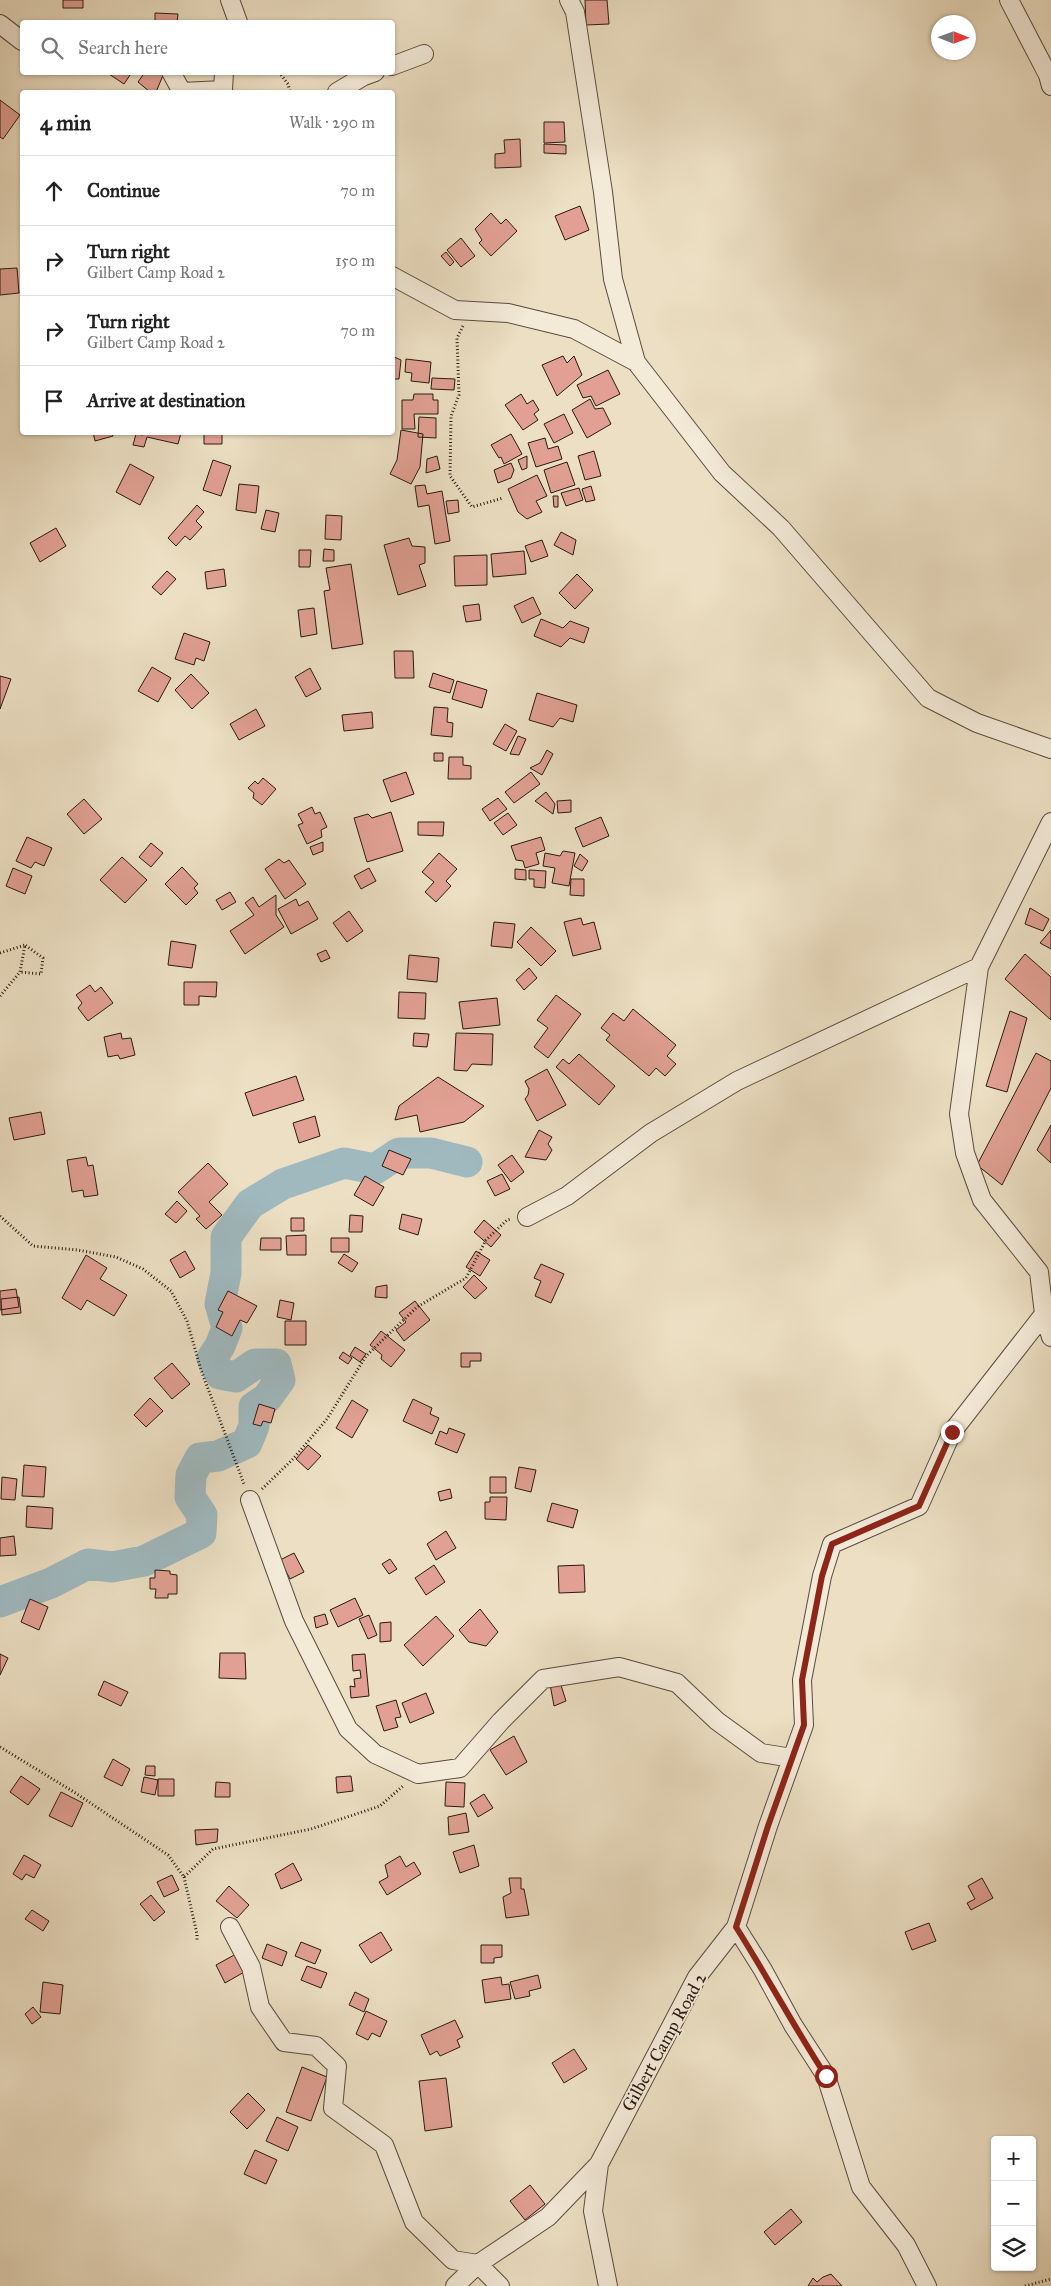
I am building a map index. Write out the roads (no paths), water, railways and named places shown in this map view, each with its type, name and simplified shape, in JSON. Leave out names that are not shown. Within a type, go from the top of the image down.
[{"type":"street","points":[[228,20],[230,0]]},
{"type":"street","points":[[230,0],[237,20]]},
{"type":"street","points":[[569,0],[575,12],[603,192],[613,279],[636,362],[722,473],[781,528],[928,698],[977,724],[1051,748]]},
{"type":"street","points":[[1009,0],[1048,75],[1051,86]]},
{"type":"street","points":[[0,24],[20,39]]},
{"type":"street","points":[[395,65],[424,54]]},
{"type":"street","points":[[173,75],[181,90]]},
{"type":"street","points":[[222,90],[224,75]]},
{"type":"street","points":[[340,90],[366,75]]},
{"type":"street","points":[[395,278],[455,310],[508,314],[574,329],[636,362]]},
{"type":"street","points":[[1051,822],[979,967],[959,1114],[965,1153],[982,1200],[1045,1269],[1044,1314],[1051,1337]]},
{"type":"street","points":[[527,1217],[567,1196],[650,1133],[736,1081],[979,967]]},
{"type":"street","name":"Gilbert Camp Road 2","points":[[455,2286],[478,2264],[548,2217],[599,2164],[697,1977],[736,1927],[768,1826],[804,1725],[802,1680],[822,1576],[832,1544],[919,1506],[952,1432],[1044,1314]]},
{"type":"street","points":[[250,1500],[294,1620],[348,1729],[375,1754],[418,1774],[460,1768],[501,1721],[543,1679],[619,1667],[677,1683],[717,1721],[761,1753],[792,1758]]},
{"type":"street","points":[[736,1927],[763,1970],[793,2025],[826,2076],[861,2187],[906,2245],[927,2286]]},
{"type":"street","points":[[230,1928],[251,1968],[260,2007],[284,2042],[316,2046],[337,2066],[333,2108],[384,2145],[414,2222],[453,2260],[478,2264],[500,2286]]},
{"type":"street","name":"Gilbert Camp Road 2","points":[[599,2164],[593,2211],[608,2286]]},
{"type":"street","points":[[444,2286],[478,2264]]},
{"type":"waterway","points":[[0,1602],[51,1583],[88,1564],[112,1567],[144,1561],[201,1533],[202,1515],[190,1497],[191,1475],[200,1458],[218,1456],[247,1443],[254,1426],[254,1407],[267,1398],[280,1380],[276,1364],[255,1364],[236,1377],[220,1374],[212,1358],[220,1346],[227,1328],[220,1304],[226,1273],[226,1237],[250,1204],[283,1184],[344,1163],[375,1169],[399,1153],[431,1153],[467,1162]]}]
